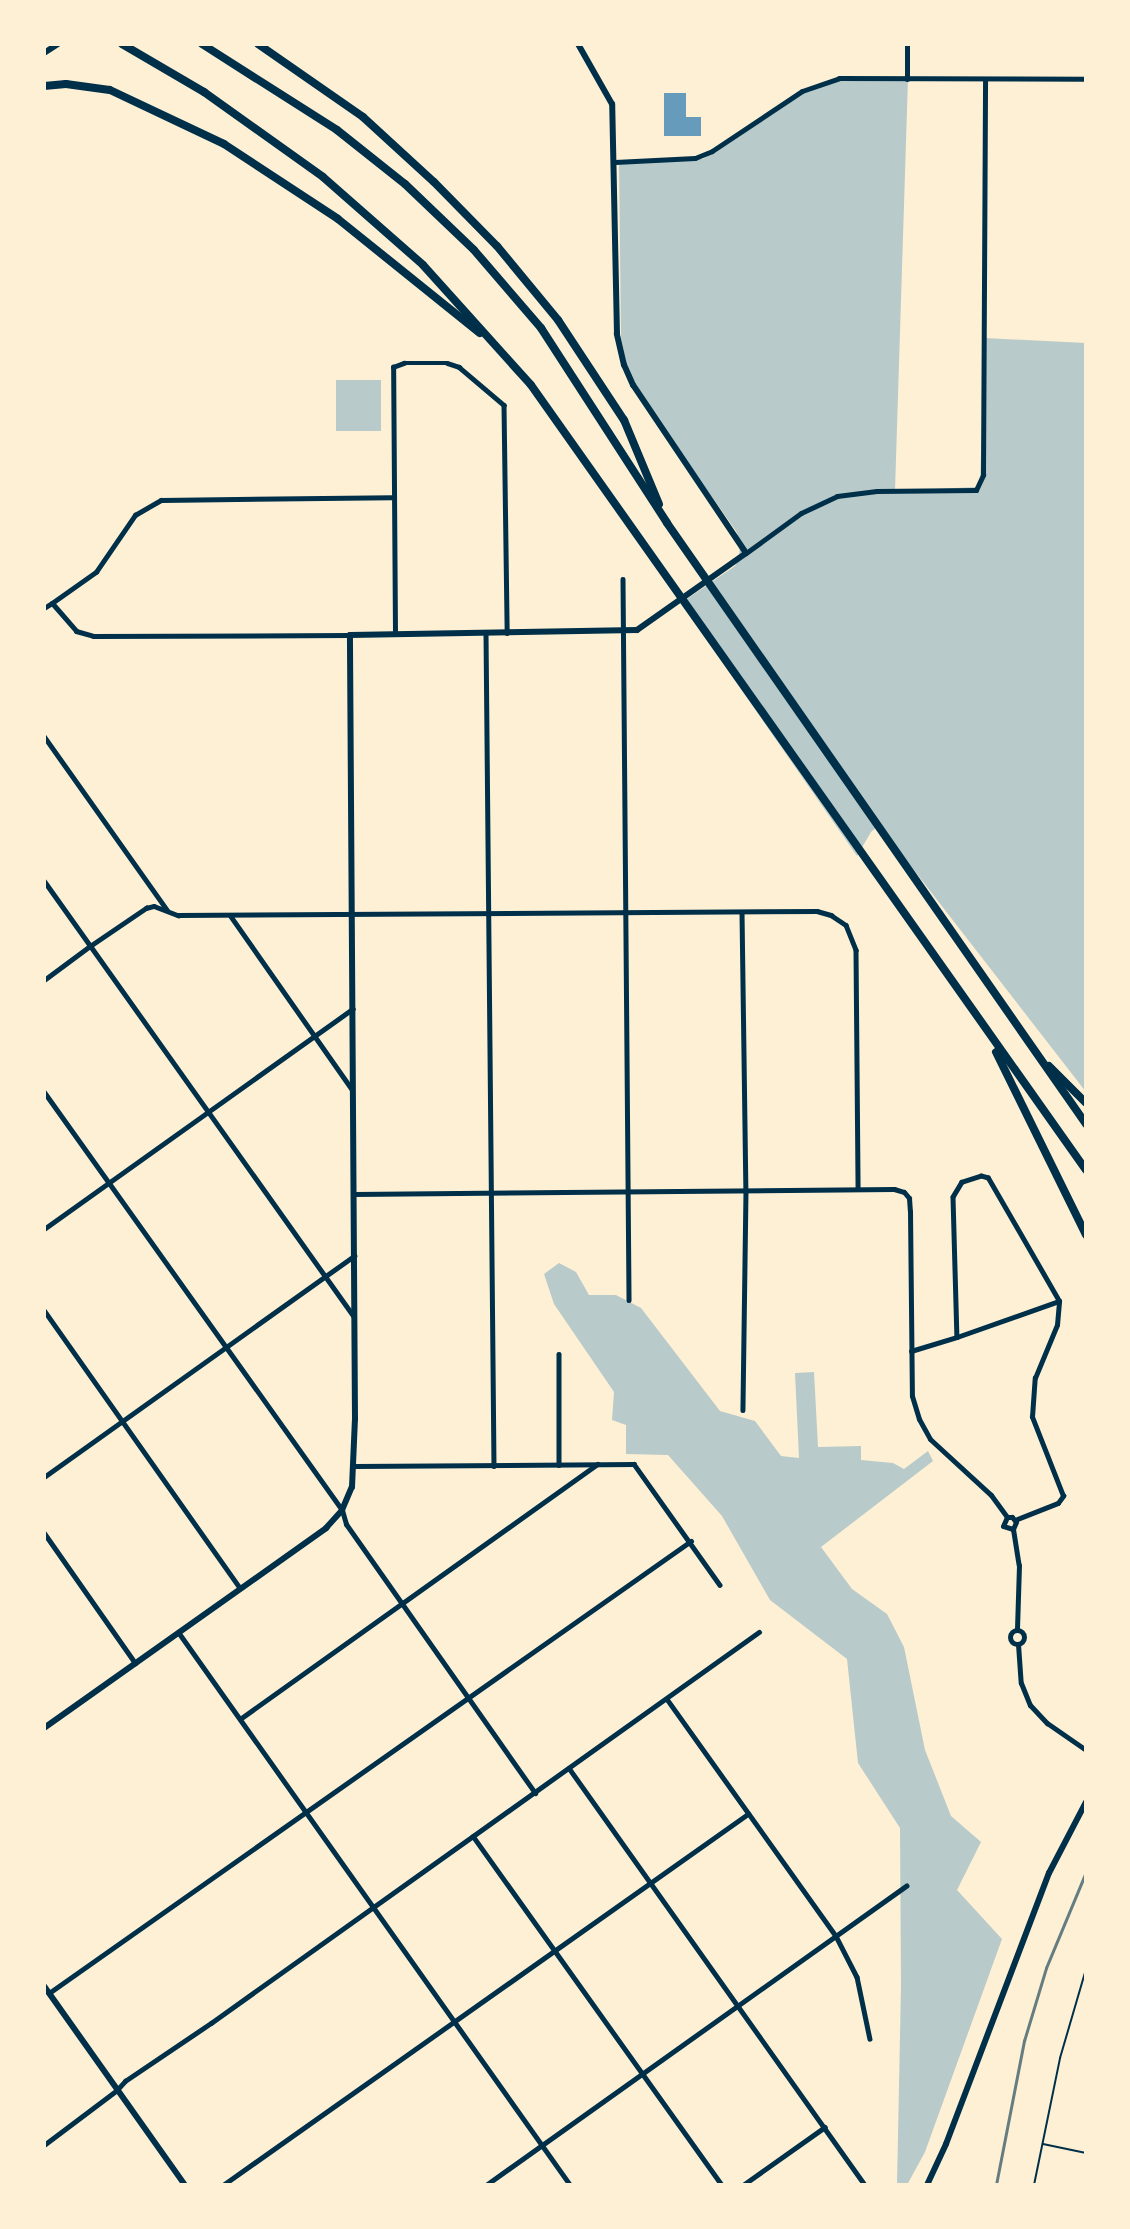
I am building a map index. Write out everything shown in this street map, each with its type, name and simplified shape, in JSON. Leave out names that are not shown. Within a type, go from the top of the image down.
[{"type":"highway","points":[[122,44],[204,92],[323,177],[423,265],[531,385],[1086,1170]]},
{"type":"highway","points":[[202,44],[338,130],[405,184],[474,250],[541,328],[667,523],[1086,1124]]},
{"type":"highway","points":[[258,44],[363,117],[434,181],[497,246],[558,320],[624,421],[667,523]]},
{"type":"highway","points":[[269,44],[314,82]]},
{"type":"highway","points":[[44,86],[66,84],[110,90],[224,144],[338,219],[500,350]]},
{"type":"highway","points":[[986,1030],[1086,1235]]},
{"type":"highway","points":[[1030,1047],[1086,1103]]},
{"type":"main road","points":[[44,53],[58,44]]},
{"type":"main road","points":[[44,1728],[326,1528],[341,1510],[352,1487],[355,1466],[351,635],[637,630],[746,553],[645,402],[624,365],[617,334],[612,104],[578,44]]},
{"type":"main road","points":[[927,2185],[946,2144],[1049,1873],[1086,1802]]},
{"type":"main road","points":[[44,1986],[185,2185]]},
{"type":"street","points":[[906,44],[907,79]]},
{"type":"street","points":[[615,162],[695,158],[712,151],[780,105],[822,82],[850,77],[1086,79]]},
{"type":"street","points":[[746,553],[801,513],[837,496],[877,491],[976,490],[983,475],[985,79]]},
{"type":"street","points":[[395,633],[393,367],[404,363],[447,363],[459,367],[504,405],[506,633]]},
{"type":"street","points":[[44,608],[96,572],[135,515],[161,500],[393,497]]},
{"type":"street","points":[[623,579],[629,1300]]},
{"type":"street","points":[[52,603],[76,631],[93,636],[351,635]]},
{"type":"street","points":[[486,633],[494,1466]]},
{"type":"street","points":[[44,736],[169,913]]},
{"type":"street","points":[[44,881],[354,1317]]},
{"type":"street","points":[[44,980],[146,908],[154,906],[169,913],[230,914],[817,911],[846,925],[856,950],[858,1189]]},
{"type":"street","points":[[742,912],[746,1191],[743,1410]]},
{"type":"street","points":[[230,914],[352,1090]]},
{"type":"street","points":[[44,1229],[352,1009]]},
{"type":"street","points":[[44,1092],[341,1510],[346,1524],[535,1793]]},
{"type":"street","points":[[354,1194],[894,1189],[909,1198],[912,1396],[930,1439],[991,1495],[1007,1517],[1016,1520],[1058,1503],[1063,1496],[1032,1417],[1035,1378],[1057,1325],[1059,1301],[988,1178],[981,1176],[962,1182],[953,1197],[957,1337]]},
{"type":"street","points":[[44,1477],[354,1256]]},
{"type":"street","points":[[910,1351],[1059,1301]]},
{"type":"street","points":[[44,1310],[240,1588]]},
{"type":"street","points":[[559,1354],[559,1465]]},
{"type":"street","points":[[240,1719],[597,1464]]},
{"type":"street","points":[[355,1466],[634,1464],[720,1585]]},
{"type":"street","points":[[1007,1517],[1003,1526],[1013,1529]]},
{"type":"street","points":[[1016,1520],[1013,1529],[1019,1565],[1017,1630],[1024,1637],[1018,1644],[1021,1684],[1030,1705],[1047,1723],[1086,1750]]},
{"type":"street","points":[[44,1533],[135,1662]]},
{"type":"street","points":[[49,1993],[308,1814],[691,1541]]},
{"type":"street","points":[[1017,1630],[1009,1637],[1018,1644]]},
{"type":"street","points":[[178,1632],[570,2185]]},
{"type":"street","points":[[44,2146],[125,2081],[759,1632]]},
{"type":"street","points":[[667,1699],[836,1936],[857,1977],[870,2039]]},
{"type":"street","points":[[569,1768],[866,2185]]},
{"type":"street","points":[[223,2185],[748,1814]]},
{"type":"street","points":[[473,1836],[722,2185]]},
{"type":"street","points":[[486,2185],[906,1886]]},
{"type":"street","points":[[743,2185],[825,2127]]},
{"type":"lane","points":[[1034,2185],[1060,2058],[1086,1969]]},
{"type":"lane","points":[[1042,2144],[1086,2153]]},
{"type":"shaded area","points":[[908,78],[895,491],[975,487],[980,483],[985,338],[1086,343],[1086,1092],[879,825],[871,832],[857,856],[681,603],[735,566],[739,558],[740,541],[736,531],[648,406],[628,371],[621,338],[619,162],[703,159],[807,91],[833,81]]},
{"type":"shaded area","points":[[336,380],[381,380],[381,431],[336,431]]},
{"type":"shaded area","points":[[559,1263],[576,1272],[589,1295],[616,1295],[641,1308],[720,1411],[755,1421],[781,1456],[799,1458],[795,1373],[814,1372],[818,1447],[861,1446],[861,1460],[893,1463],[904,1469],[928,1451],[933,1461],[821,1547],[852,1589],[887,1614],[904,1647],[925,1750],[951,1816],[981,1842],[957,1890],[1002,1939],[925,2152],[907,2185],[897,2185],[901,1986],[900,1828],[858,1763],[847,1659],[770,1600],[722,1516],[668,1455],[626,1454],[626,1425],[612,1420],[614,1392],[554,1304],[544,1274]]},
{"type":"water","points":[[664,93],[686,93],[686,117],[701,117],[701,136],[664,136]]},
{"type":"railway","points":[[996,2185],[1024,2041],[1046,1968],[1086,1872]]}]
